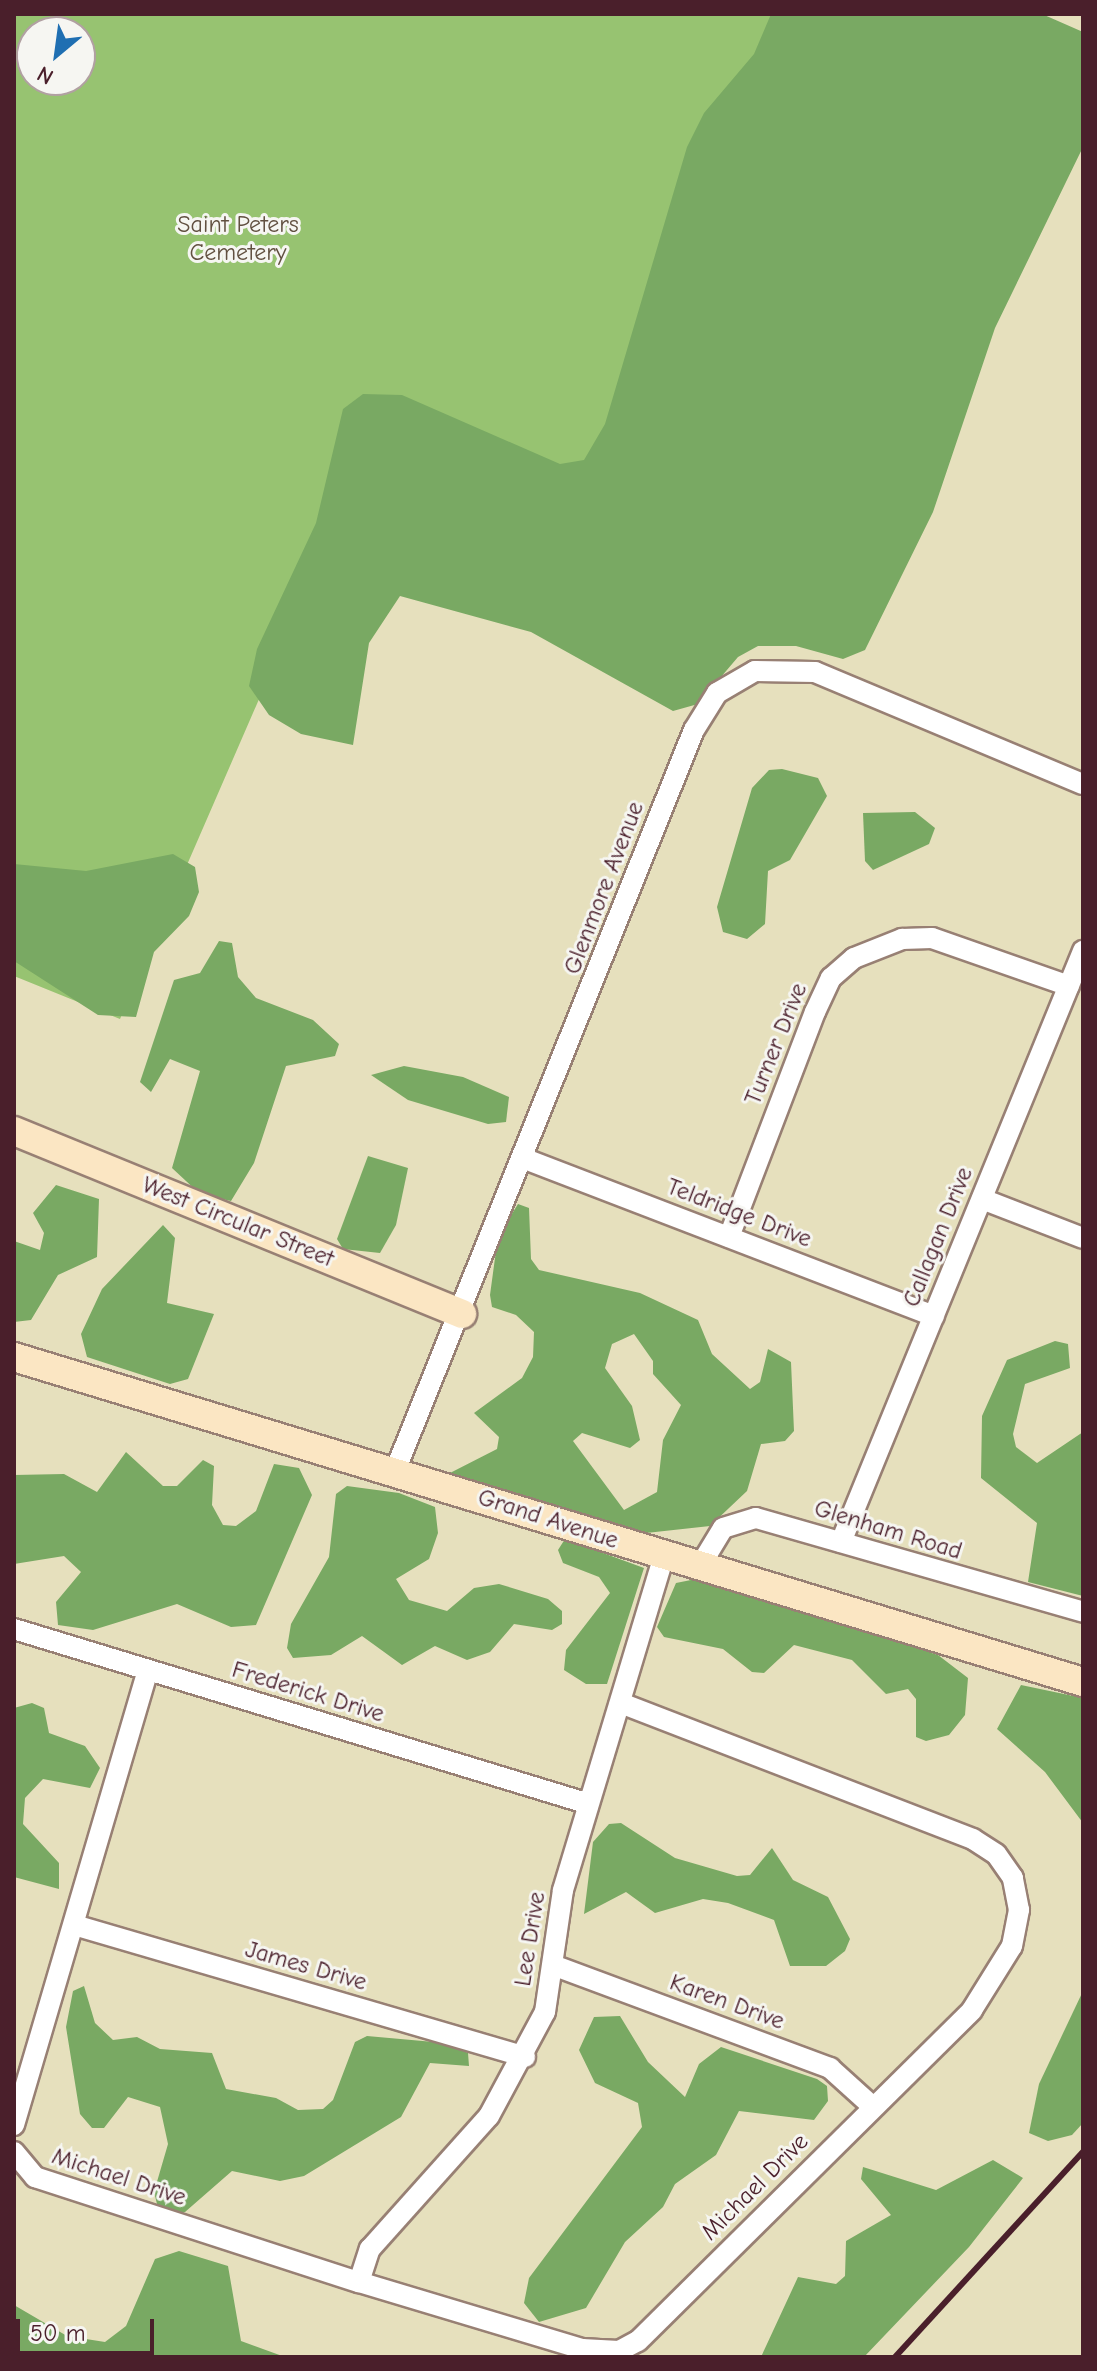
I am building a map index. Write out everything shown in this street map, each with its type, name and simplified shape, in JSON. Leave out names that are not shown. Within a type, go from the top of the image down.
[{"type":"street","name":"Glenmore Avenue","points":[[395,1471],[525,1159],[694,730],[717,693],[755,671],[815,672],[1083,784]]},
{"type":"street","name":"Turner Drive","points":[[729,1237],[815,1012],[831,978],[854,958],[902,939],[932,938],[1069,986]]},
{"type":"street","name":"Callagan Drive","points":[[841,1542],[1083,951]]},
{"type":"street","name":"West Circular Street","points":[[14,1131],[462,1314]]},
{"type":"street","name":"Teldridge Drive","points":[[525,1159],[934,1316]]},
{"type":"street","points":[[982,1199],[1083,1238]]},
{"type":"street","name":"Grand Avenue","points":[[14,1357],[1083,1682]]},
{"type":"street","name":"Glenham Road","points":[[700,1566],[723,1528],[737,1521],[756,1518],[1083,1612]]},
{"type":"street","name":"Lee Drive","points":[[359,2282],[370,2249],[489,2116],[525,2057],[545,2012],[586,1803],[621,1703],[664,1556]]},
{"type":"street","name":"Frederick Drive","points":[[14,1629],[586,1803]]},
{"type":"street","points":[[14,2125],[148,1671]]},
{"type":"street","name":"Michael Drive","points":[[14,2152],[35,2177],[359,2282],[582,2349],[619,2351],[656,2325],[995,1980],[1019,1910],[1013,1878],[996,1854],[973,1839],[621,1703]]},
{"type":"street","name":"James Drive","points":[[74,1925],[525,2057]]},
{"type":"street","name":"Karen Drive","points":[[553,1965],[830,2068],[871,2105]]},
{"type":"green space","name":"Saint Peters Cemetery","points":[[14,14],[774,14],[590,491],[386,407],[120,1019],[14,976]]},
{"type":"green space","points":[[771,14],[1042,14],[1083,32],[1083,147],[995,328],[933,512],[865,650],[843,659],[796,646],[758,646],[738,657],[698,704],[673,711],[531,632],[400,596],[369,643],[353,745],[301,734],[269,715],[249,686],[257,649],[316,523],[343,409],[363,394],[402,395],[560,464],[584,460],[605,424],[687,147],[704,113],[754,54]]},
{"type":"green space","points":[[782,769],[818,778],[827,796],[790,860],[768,871],[765,924],[747,939],[723,932],[717,907],[752,788],[769,770]]},
{"type":"green space","points":[[915,812],[935,828],[929,844],[873,870],[865,861],[863,813]]},
{"type":"green space","points":[[173,854],[195,867],[199,892],[189,916],[154,952],[136,1017],[98,1015],[14,961],[14,864],[86,871]]},
{"type":"green space","points":[[219,941],[232,943],[238,977],[256,998],[313,1020],[339,1044],[335,1056],[286,1066],[254,1163],[231,1201],[200,1194],[172,1168],[200,1071],[170,1059],[151,1092],[140,1082],[174,980],[200,973]]},
{"type":"green space","points":[[404,1066],[463,1077],[509,1097],[506,1122],[488,1124],[408,1100],[371,1075]]},
{"type":"green space","points":[[368,1156],[408,1168],[396,1225],[380,1253],[343,1249],[337,1239]]},
{"type":"green space","points":[[56,1185],[99,1199],[97,1257],[58,1275],[31,1320],[14,1322],[14,1241],[40,1250],[44,1233],[33,1213]]},
{"type":"green space","points":[[518,1204],[529,1208],[531,1259],[539,1270],[640,1293],[698,1320],[712,1354],[750,1389],[760,1382],[768,1349],[791,1362],[794,1431],[785,1441],[761,1444],[747,1491],[710,1526],[637,1534],[457,1483],[450,1473],[497,1449],[499,1437],[474,1413],[522,1378],[533,1357],[534,1332],[516,1315],[492,1307],[490,1295],[498,1236]],"holes":[[[634,1334],[653,1361],[653,1374],[681,1405],[663,1440],[657,1492],[624,1510],[573,1441],[582,1433],[630,1448],[640,1440],[632,1406],[605,1368],[612,1344]]]},
{"type":"green space","points":[[163,1225],[175,1238],[167,1303],[214,1314],[188,1379],[170,1384],[87,1357],[81,1334],[102,1289]]},
{"type":"green space","points":[[1055,1341],[1068,1344],[1070,1368],[1025,1384],[1013,1434],[1016,1447],[1037,1463],[1083,1432],[1083,1596],[1028,1582],[1037,1523],[981,1478],[982,1416],[1007,1360]]},
{"type":"green space","points":[[126,1452],[163,1486],[177,1486],[203,1460],[214,1466],[212,1505],[223,1525],[236,1526],[256,1511],[274,1464],[299,1468],[312,1495],[256,1625],[231,1627],[177,1604],[93,1630],[58,1625],[56,1602],[81,1572],[64,1556],[14,1564],[14,1475],[64,1474],[97,1492]]},
{"type":"green space","points":[[347,1486],[399,1493],[435,1507],[438,1533],[429,1559],[396,1579],[409,1600],[447,1611],[474,1588],[499,1584],[548,1599],[562,1611],[562,1624],[552,1630],[514,1624],[490,1652],[467,1660],[435,1646],[402,1665],[362,1636],[331,1655],[293,1658],[287,1648],[291,1624],[329,1557],[336,1494]]},
{"type":"green space","points":[[565,1539],[644,1568],[607,1684],[586,1684],[564,1670],[566,1650],[610,1593],[599,1577],[563,1563],[558,1550]]},
{"type":"green space","points":[[701,1578],[938,1655],[968,1678],[965,1715],[949,1735],[926,1741],[916,1737],[916,1699],[908,1689],[886,1694],[852,1660],[794,1645],[764,1673],[752,1672],[723,1649],[664,1637],[657,1627],[676,1583]]},
{"type":"green space","points":[[1021,1685],[1083,1698],[1083,1823],[1045,1772],[997,1729]]},
{"type":"green space","points":[[32,1703],[44,1708],[49,1733],[85,1746],[100,1768],[90,1788],[43,1779],[25,1798],[23,1824],[59,1863],[59,1889],[14,1877],[14,1708]]},
{"type":"green space","points":[[621,1823],[675,1858],[737,1876],[750,1875],[772,1848],[793,1880],[828,1897],[850,1939],[845,1951],[826,1966],[790,1966],[774,1920],[728,1903],[703,1899],[655,1913],[626,1892],[584,1914],[593,1842],[609,1824]]},
{"type":"green space","points":[[84,1986],[95,2023],[113,2040],[137,2037],[160,2049],[212,2053],[226,2089],[276,2098],[298,2110],[323,2109],[333,2100],[355,2042],[367,2036],[445,2043],[468,2053],[469,2066],[430,2063],[401,2117],[304,2176],[280,2181],[232,2171],[185,2212],[160,2216],[154,2192],[168,2144],[160,2107],[128,2097],[104,2128],[92,2128],[80,2114],[66,2027],[73,1991]]},
{"type":"green space","points":[[1083,1991],[1083,2123],[1072,2135],[1048,2141],[1029,2133],[1039,2084]]},
{"type":"green space","points":[[620,2016],[648,2062],[685,2097],[699,2064],[721,2047],[817,2079],[827,2086],[828,2101],[814,2120],[739,2111],[716,2155],[675,2184],[663,2207],[625,2242],[586,2308],[539,2322],[524,2303],[529,2278],[642,2127],[638,2103],[595,2083],[579,2050],[594,2017]]},
{"type":"green space","points":[[993,2160],[1023,2178],[969,2247],[864,2357],[761,2357],[798,2277],[836,2284],[845,2276],[846,2241],[891,2215],[861,2179],[863,2167],[936,2190]]},
{"type":"green space","points":[[179,2251],[228,2266],[241,2341],[285,2357],[14,2357],[14,2305],[67,2336],[105,2342],[126,2326],[155,2259]]},
{"type":"railway","points":[[895,2357],[1083,2152]]}]
